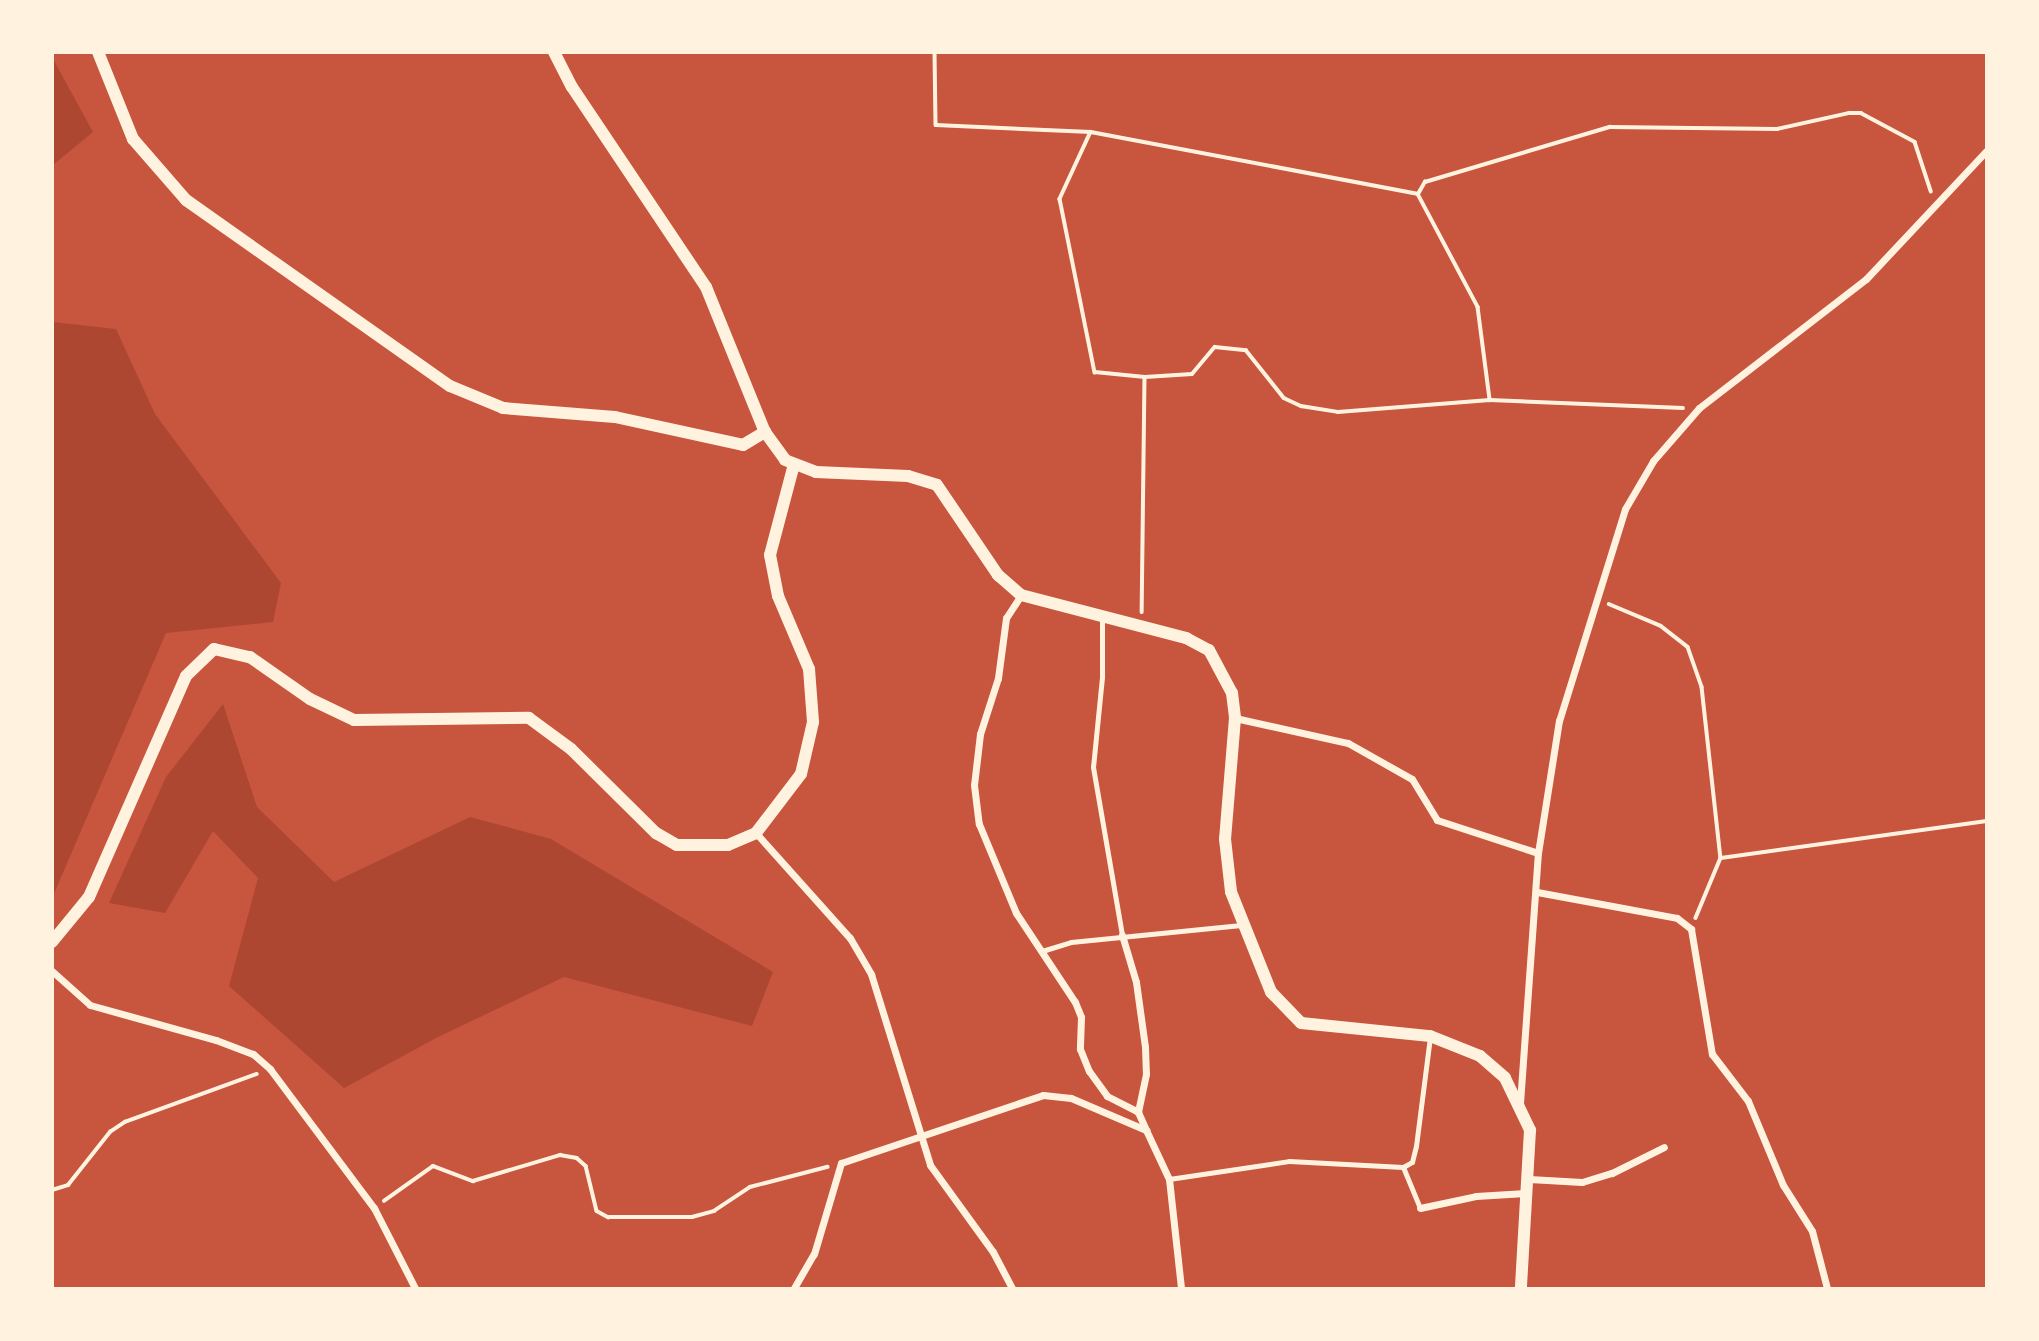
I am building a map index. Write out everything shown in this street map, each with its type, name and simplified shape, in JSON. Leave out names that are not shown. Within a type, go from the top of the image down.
[{"type":"street","points":[[98,52],[128,130],[171,186],[450,386],[503,408],[615,416],[743,445],[765,432]]},
{"type":"street","points":[[554,53],[706,287],[774,448],[794,464],[816,472],[908,476],[937,485],[998,575],[1021,595],[1186,638],[1209,650],[1233,693],[1235,719],[1224,839],[1231,892],[1241,925],[1271,992],[1301,1023],[1430,1036],[1480,1056],[1505,1078],[1520,1103],[1530,1130],[1521,1289]]},
{"type":"street","points":[[1520,1103],[1538,853],[1559,721],[1625,509],[1653,461],[1699,408],[1866,279],[1986,151]]},
{"type":"street","points":[[52,942],[89,897],[186,676],[214,649],[250,657],[310,699],[354,720],[529,718],[571,749],[656,833],[677,845],[728,845],[756,833],[801,774],[813,722],[809,669],[778,596],[770,555],[794,464]]},
{"type":"street","points":[[1021,595],[1006,618],[974,785],[985,837],[1016,912],[1081,1017],[1080,1049],[1089,1071],[1107,1096],[1138,1112]]},
{"type":"street","points":[[1235,719],[1348,743],[1412,779],[1437,820],[1538,853]]},
{"type":"street","points":[[756,833],[850,938],[871,974],[930,1165],[993,1252],[1012,1289]]},
{"type":"street","points":[[1536,892],[1676,918],[1691,929],[1712,1054],[1748,1101],[1783,1185],[1812,1231],[1827,1289]]},
{"type":"street","points":[[1122,935],[1136,982],[1145,1047],[1146,1074],[1138,1112],[1170,1179],[1181,1289]]},
{"type":"street","points":[[52,971],[90,1005],[216,1040],[253,1054],[270,1069],[374,1208],[415,1289]]},
{"type":"street","points":[[794,1289],[814,1254],[841,1163],[1043,1095],[1071,1098],[1146,1130]]},
{"type":"street","points":[[1529,1180],[1582,1182],[1622,1169],[1664,1147]]},
{"type":"street","points":[[1420,1208],[1476,1196],[1528,1193]]},
{"type":"lane","points":[[1102,615],[1102,677],[1093,767],[1122,935]]},
{"type":"lane","points":[[1042,951],[1071,942],[1122,935],[1241,925]]},
{"type":"lane","points":[[1170,1179],[1289,1161],[1403,1167],[1412,1162],[1416,1146],[1430,1036]]},
{"type":"lane","points":[[1403,1167],[1420,1208]]},
{"type":"path","points":[[935,52],[936,125],[1091,132],[1418,194]]},
{"type":"path","points":[[1418,194],[1425,182],[1610,127],[1776,129],[1849,113],[1861,113],[1915,142],[1935,203]]},
{"type":"path","points":[[1091,132],[1060,199],[1094,372],[1145,377],[1192,374],[1215,347],[1246,350],[1284,397],[1301,406],[1338,412],[1490,400],[1699,408]]},
{"type":"path","points":[[1418,194],[1478,307],[1490,400]]},
{"type":"path","points":[[1141,625],[1145,377]]},
{"type":"path","points":[[1597,599],[1661,626],[1688,647],[1702,688],[1721,858],[1691,929]]},
{"type":"path","points":[[1721,858],[1986,821]]},
{"type":"path","points":[[52,1190],[68,1185],[110,1132],[125,1122],[270,1069]]},
{"type":"path","points":[[374,1208],[433,1166],[443,1166],[463,1181],[473,1181],[560,1155],[586,1166],[597,1211],[608,1217],[692,1217],[714,1211],[750,1187],[841,1163]]},
{"type":"shaded area","points":[[52,57],[93,132],[53,165],[52,165]]},
{"type":"shaded area","points":[[53,322],[116,329],[155,414],[281,583],[273,622],[166,633],[53,896]]},
{"type":"shaded area","points":[[223,704],[257,807],[334,882],[470,817],[551,839],[773,972],[752,1026],[564,977],[438,1037],[344,1088],[229,986],[258,878],[213,831],[165,913],[109,903],[166,777]]}]
